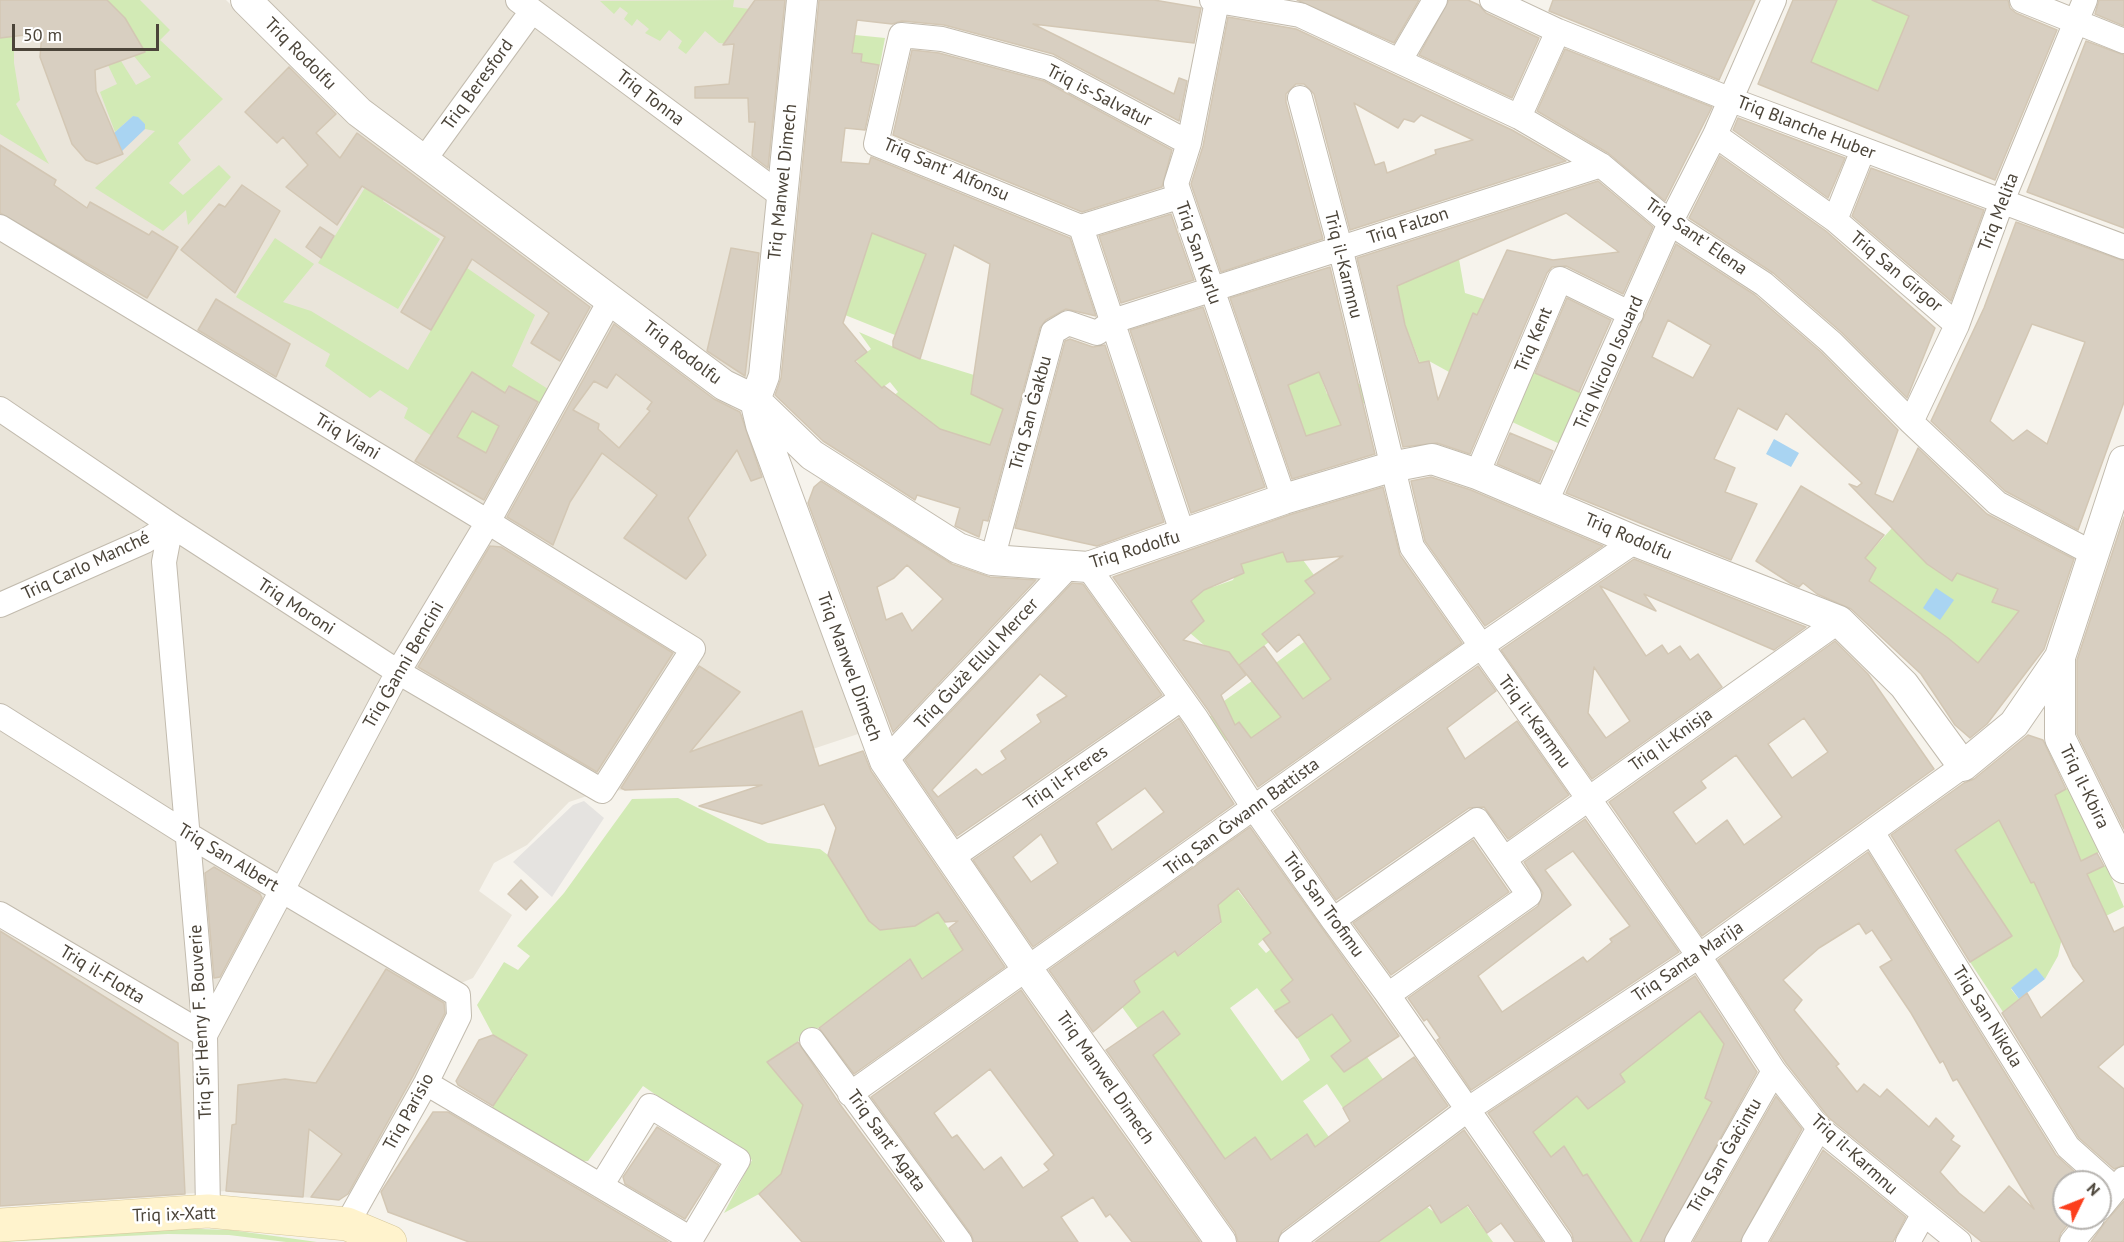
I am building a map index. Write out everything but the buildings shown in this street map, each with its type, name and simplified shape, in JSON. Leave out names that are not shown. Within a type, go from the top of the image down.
[{"type":"main road","name":"Triq ix-Xatt","points":[[0,1225],[208,1211],[347,1224],[390,1242]]},
{"type":"street","name":"Triq Rodolfu","points":[[246,0],[359,112],[724,385],[756,400],[812,456],[958,548],[992,560],[1078,567],[1183,535],[1284,499],[1391,467],[1432,459],[1477,474],[1635,541],[1839,621],[1904,685],[1963,766]]},
{"type":"street","name":"Triq Sant' Elena","points":[[1214,0],[1300,15],[1519,117],[1601,165],[1670,223],[1764,284],[1831,342],[1911,422],[1997,502],[2092,553]]},
{"type":"street","name":"Triq San Karlu","points":[[1214,0],[1189,143],[1176,184],[1178,197],[1284,499]]},
{"type":"street","points":[[1400,60],[1435,0]]},
{"type":"street","name":"Triq Blanche Huber","points":[[1492,0],[1558,31],[1729,99],[2124,247]]},
{"type":"street","name":"Triq Nicolo Isouard","points":[[1546,502],[1670,223],[1715,135],[1774,0]]},
{"type":"street","points":[[2022,0],[2124,41]]},
{"type":"street","name":"Triq Melita","points":[[1911,422],[1957,325],[2002,201],[2085,0]]},
{"type":"street","name":"Triq Beresford","points":[[424,160],[525,5]]},
{"type":"street","name":"Triq Tonna","points":[[525,5],[782,196]]},
{"type":"street","name":"Triq Manwel Dimech","points":[[804,19],[782,196],[765,376],[756,400],[780,480],[885,761],[1028,970],[1221,1242]]},
{"type":"street","points":[[1519,117],[1558,31]]},
{"type":"street","name":"Triq is-Salvatur","points":[[901,35],[942,39],[1049,68],[1189,143]]},
{"type":"street","name":"Triq Sant' Alfonsu","points":[[901,35],[876,144],[1081,227]]},
{"type":"street","name":"Triq il-Karmnu","points":[[1300,98],[1340,247],[1412,547],[1480,647],[1589,798],[1774,1071],[1819,1128],[1959,1242]]},
{"type":"street","name":"Triq San Girgor","points":[[1715,135],[1834,220],[1957,325]]},
{"type":"street","name":"Triq San Girgor","points":[[1834,220],[1863,150]]},
{"type":"street","name":"Triq Falzon","points":[[1113,321],[1601,165]]},
{"type":"street","points":[[1178,197],[1081,227],[1183,535]]},
{"type":"street","name":"Triq Viani","points":[[0,227],[488,522],[693,649],[602,791]]},
{"type":"street","name":"Triq Kent","points":[[1477,474],[1560,279],[1631,314]]},
{"type":"street","name":"Triq Ġanni Bencini","points":[[205,1035],[280,890],[398,672],[488,522],[611,299]]},
{"type":"street","name":"Triq San Ġakbu","points":[[992,560],[1053,332],[1068,323],[1097,333],[1113,321]]},
{"type":"street","name":"Triq Moroni","points":[[0,409],[171,525],[398,672],[602,791]]},
{"type":"street","points":[[2060,657],[2092,553],[2124,461]]},
{"type":"street","name":"Triq Carlo Manché","points":[[0,605],[145,541],[171,525]]},
{"type":"street","name":"Triq Sir Henry F. Bouverie","points":[[171,525],[164,562],[205,1035],[208,1211]]},
{"type":"street","name":"Triq San Ġwann Battista","points":[[850,1094],[1028,970],[1480,647],[1635,541]]},
{"type":"street","name":"Triq Ġużè Ellul Mercer","points":[[885,761],[1078,567]]},
{"type":"street","name":"Triq San Trofimu","points":[[1078,567],[1181,699],[1254,808],[1560,1242]]},
{"type":"street","name":"Triq il-Knisja","points":[[1504,859],[1839,621]]},
{"type":"street","name":"Triq Santa Marija","points":[[1291,1242],[1467,1110],[1698,956],[1963,766],[2014,724],[2060,657]]},
{"type":"street","name":"Triq il-Kbira","points":[[2060,657],[2060,738],[2123,863]]},
{"type":"street","name":"Triq il-Freres","points":[[951,858],[1181,699]]},
{"type":"street","name":"Triq San Albert","points":[[0,716],[187,834],[458,995]]},
{"type":"street","name":"Triq il-Kbira","points":[[2014,724],[2041,724],[2060,738]]},
{"type":"street","points":[[1333,920],[1477,820],[1529,895],[1388,995]]},
{"type":"street","name":"Triq San Nikola","points":[[1872,832],[2068,1147],[2120,1184]]},
{"type":"street","name":"Triq il-Flotta","points":[[0,914],[205,1035]]},
{"type":"street","name":"Triq Parisio","points":[[347,1224],[426,1083],[459,1016],[458,995]]},
{"type":"street","name":"Triq Sant' Agata","points":[[812,1040],[960,1242]]},
{"type":"street","name":"Triq San Ġaċintu","points":[[1677,1242],[1774,1071]]},
{"type":"street","points":[[426,1083],[601,1186],[692,1239],[738,1160],[650,1106],[601,1186]]},
{"type":"street","points":[[1754,1242],[1819,1128]]},
{"type":"street","points":[[1908,1242],[1923,1215]]},
{"type":"street","points":[[2072,1242],[2082,1230]]},
{"type":"shaded area","points":[[0,0],[226,0],[339,111],[755,424],[861,733],[698,787],[602,791],[569,802],[527,845],[494,863],[479,891],[512,915],[473,978],[454,986],[452,1017],[356,1188],[339,1200],[226,1191],[0,1206]]},
{"type":"shaded area","points":[[261,0],[793,0],[759,374],[746,385],[441,157],[422,139],[362,97]]},
{"type":"shaded area","points":[[584,801],[604,818],[552,897],[513,862],[573,805]]},
{"type":"green space","points":[[107,0],[140,0],[170,30],[160,40],[223,99],[178,143],[191,160],[169,183],[183,195],[219,165],[231,177],[188,225],[186,210],[163,231],[95,188],[155,131],[145,129],[145,124],[133,116],[115,132],[100,92],[117,84],[108,65],[121,61],[136,85],[151,77],[134,56],[119,12]]},
{"type":"green space","points":[[734,0],[733,7],[750,9],[750,28],[738,23],[729,37],[729,44],[719,43],[705,31],[686,54],[678,48],[682,41],[669,30],[660,41],[645,33],[649,29],[637,19],[632,26],[624,19],[628,13],[620,7],[614,14],[600,1]]},
{"type":"green space","points":[[1837,0],[1872,0],[1909,16],[1878,91],[1811,62]]},
{"type":"green space","points":[[855,35],[885,38],[880,65],[861,62],[862,55],[835,51],[853,45]]},
{"type":"green space","points":[[14,36],[14,63],[20,100],[16,104],[49,164],[0,134],[0,38]]},
{"type":"green space","points":[[376,170],[392,185],[383,201],[440,239],[398,309],[318,263]]},
{"type":"green space","points":[[872,233],[926,254],[895,335],[845,315]]},
{"type":"green space","points":[[275,238],[314,264],[283,302],[311,311],[408,370],[467,268],[535,315],[512,366],[548,389],[542,405],[508,386],[490,421],[499,426],[511,446],[506,463],[469,444],[455,440],[489,383],[472,372],[432,436],[404,418],[408,408],[380,390],[370,398],[325,366],[330,354],[236,297]]},
{"type":"green space","points":[[1459,259],[1465,293],[1484,299],[1477,315],[1473,313],[1449,372],[1429,361],[1420,363],[1405,325],[1397,286]]},
{"type":"green space","points":[[859,332],[919,358],[974,375],[971,394],[1003,409],[990,445],[940,429],[916,410],[880,408],[898,392],[890,382],[878,391],[875,388],[879,385],[873,379],[858,391],[866,373],[856,360],[871,349]]},
{"type":"green space","points":[[1319,372],[1327,394],[1363,383],[1367,402],[1336,413],[1341,425],[1292,441],[1288,385]]},
{"type":"green space","points":[[1532,372],[1583,393],[1562,445],[1510,421]]},
{"type":"green space","points":[[1892,528],[1927,564],[1952,581],[1957,573],[1998,589],[1992,602],[2020,612],[1978,663],[1948,638],[1869,581],[1876,568],[1865,558]]},
{"type":"green space","points":[[1282,547],[1287,562],[1303,560],[1314,575],[1305,581],[1315,593],[1263,634],[1269,642],[1245,660],[1253,670],[1246,675],[1231,656],[1204,645],[1190,633],[1169,588],[1198,575],[1213,587],[1233,580],[1241,563]]},
{"type":"green space","points":[[1304,642],[1318,660],[1366,672],[1306,702],[1282,671],[1264,684],[1257,677]]},
{"type":"green space","points":[[1252,681],[1281,717],[1251,738],[1239,722],[1237,733],[1226,741],[1209,717],[1225,704],[1224,701]]},
{"type":"green space","points":[[2071,786],[2100,852],[2081,861],[2087,874],[2106,865],[2124,907],[2062,938],[2058,956],[2045,979],[2036,969],[2011,989],[2019,999],[2003,1012],[1970,962],[1941,861],[1998,819],[2013,844],[2081,860],[2055,795]]},
{"type":"green space","points":[[678,798],[768,843],[820,849],[828,855],[869,921],[880,930],[915,926],[938,912],[952,934],[966,924],[977,940],[933,993],[909,959],[839,1014],[767,1062],[803,1105],[781,1174],[759,1194],[724,1213],[752,1160],[643,1086],[588,1161],[577,1162],[490,1111],[504,1089],[501,1072],[512,1079],[527,1056],[493,1035],[477,1005],[504,962],[518,970],[530,956],[517,946],[564,893],[632,799]]},
{"type":"green space","points":[[1229,879],[1271,933],[1258,944],[1266,953],[1275,946],[1293,980],[1281,990],[1290,1002],[1275,1011],[1257,988],[1230,1008],[1282,1081],[1310,1060],[1297,1038],[1332,1014],[1351,1041],[1331,1056],[1344,1072],[1367,1057],[1383,1079],[1343,1108],[1327,1084],[1303,1101],[1329,1137],[1315,1147],[1306,1134],[1279,1154],[1245,1200],[1264,1150],[1255,1137],[1225,1159],[1153,1055],[1180,1033],[1163,1011],[1138,1029],[1122,1007],[1140,992],[1134,981],[1175,951],[1179,956],[1221,923],[1216,907]]},
{"type":"green space","points":[[1700,1011],[1728,1049],[1720,1056],[1705,1098],[1712,1102],[1671,1186],[1640,1242],[1618,1242],[1598,1192],[1587,1174],[1572,1184],[1558,1167],[1571,1157],[1564,1146],[1551,1157],[1533,1132],[1577,1096],[1588,1109],[1625,1082],[1620,1074]]},
{"type":"green space","points":[[1467,1206],[1493,1242],[1378,1242],[1427,1207],[1434,1212],[1441,1223]]},
{"type":"green space","points":[[167,1228],[231,1230],[317,1242],[286,1242],[229,1235],[168,1234],[0,1242],[0,1239]]},
{"type":"water","points":[[133,116],[138,117],[145,124],[145,129],[122,151],[114,133]]},
{"type":"water","points":[[1774,439],[1799,453],[1791,467],[1766,454]]},
{"type":"water","points":[[1936,588],[1954,600],[1940,620],[1923,608]]},
{"type":"water","points":[[2036,968],[2045,979],[2019,999],[2011,988]]}]
